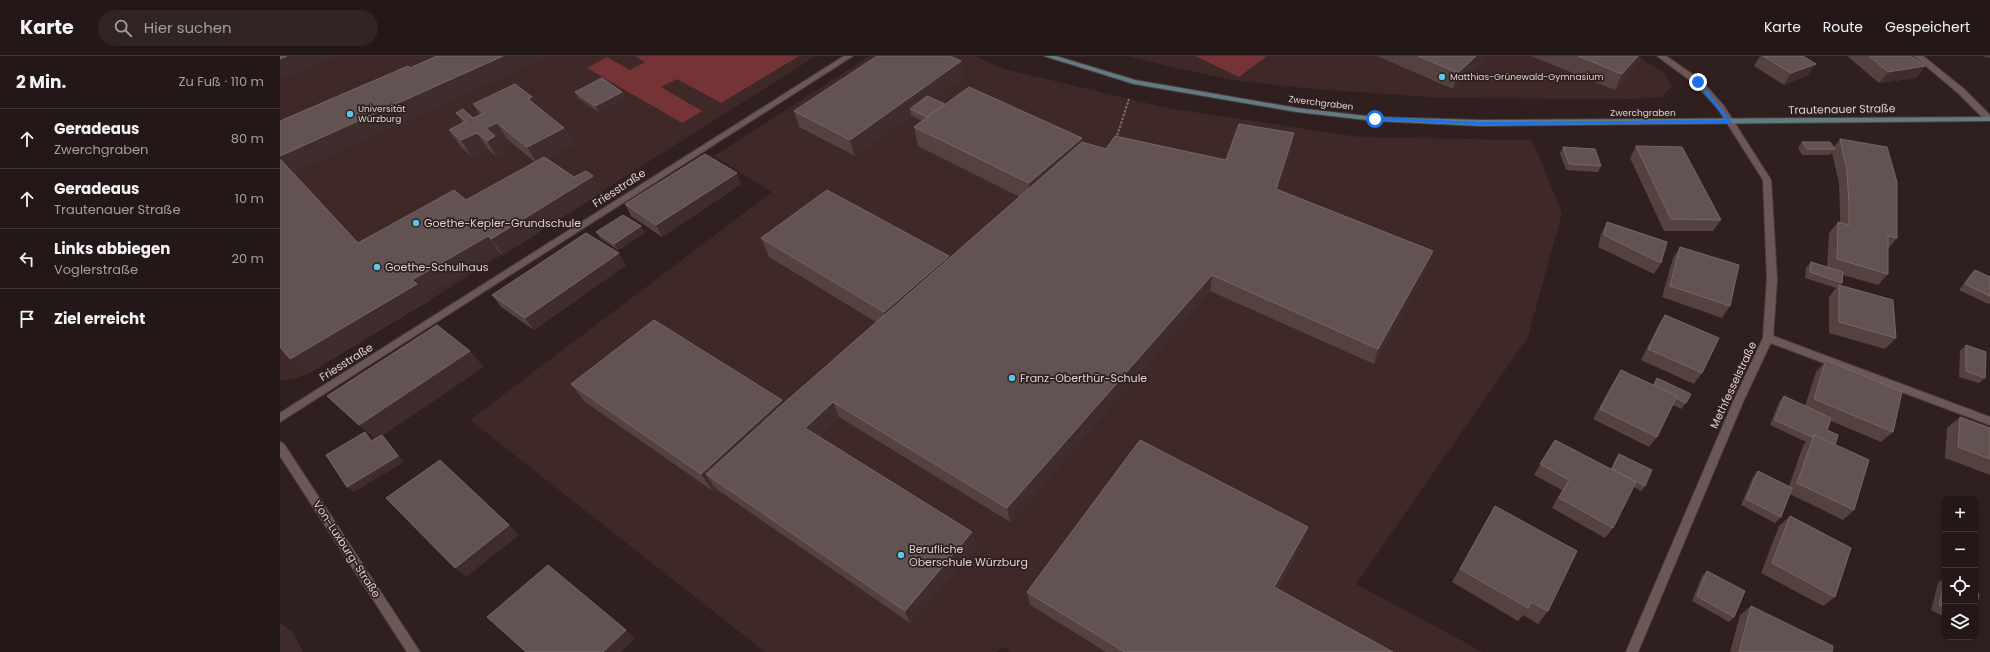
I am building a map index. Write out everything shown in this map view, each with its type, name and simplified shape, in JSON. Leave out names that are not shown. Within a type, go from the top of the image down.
[{"type":"street","name":"Friesstraße","points":[[280,418],[849,56]]},
{"type":"street","name":"Zwerchgraben","points":[[1048,56],[1134,82],[1297,110],[1375,119],[1480,123],[1694,122]]},
{"type":"street","name":"Methfesselstraße","points":[[1632,652],[1735,409],[1768,338],[1772,279],[1767,180],[1730,122],[1698,82],[1661,56]]},
{"type":"street","points":[[1918,56],[1960,90],[1990,119]]},
{"type":"street","name":"Trautenauer Straße","points":[[1694,122],[1990,119]]},
{"type":"street","points":[[1768,338],[1990,421]]},
{"type":"street","name":"Von-Luxburg-Straße","points":[[280,447],[414,652]]},
{"type":"path","points":[[1116,139],[1134,82]]},
{"type":"shaded area","name":"Goethe-Kepler-Grundschule","points":[[280,56],[816,56],[430,300],[307,374],[294,379],[280,381]]},
{"type":"shaded area","points":[[635,56],[799,56],[721,103],[677,79],[661,87],[702,111],[682,123],[587,68],[607,57],[630,70],[645,62]]},
{"type":"shaded area","name":"Franz-Oberthür-Schule","points":[[870,56],[974,56],[1004,69],[1167,108],[1359,137],[1532,140],[1562,213],[1528,337],[1356,584],[1483,652],[1011,652],[1003,647],[996,652],[765,652],[470,420],[772,192],[714,156]]},
{"type":"shaded area","name":"Matthias-Grünewald-Gymnasium","points":[[1128,56],[1637,56],[1664,72],[1672,86],[1662,97],[1635,99],[1443,98],[1313,89],[1239,81],[1180,69]]},
{"type":"shaded area","points":[[1195,56],[1267,56],[1239,77]]},
{"type":"building","points":[[280,56],[287,56],[280,59]]},
{"type":"building","points":[[437,56],[503,56],[280,156],[280,121],[408,66],[410,68]]},
{"type":"building","points":[[877,56],[950,56],[961,61],[850,140],[794,111]]},
{"type":"building","points":[[1418,56],[1476,56],[1458,73]]},
{"type":"building","points":[[1578,56],[1638,56],[1622,74]]},
{"type":"building","points":[[1763,56],[1803,56],[1816,64],[1791,73]]},
{"type":"building","points":[[1869,56],[1911,56],[1925,66],[1888,72]]},
{"type":"building","points":[[602,78],[622,92],[595,106],[575,92]]},
{"type":"building","points":[[515,84],[532,97],[528,99],[564,128],[527,147],[497,123],[486,128],[495,136],[487,141],[477,133],[461,140],[449,130],[466,121],[456,113],[463,109],[473,118],[484,113],[473,104]]},
{"type":"building","points":[[969,87],[1082,138],[1029,183],[914,127]]},
{"type":"building","points":[[927,96],[945,104],[927,117],[910,109]]},
{"type":"building","points":[[1239,124],[1294,133],[1276,189],[1433,251],[1378,349],[1212,275],[1007,508],[833,402],[805,428],[972,532],[905,611],[706,474],[784,403],[1082,142],[1106,149],[1115,136],[1226,160]]},
{"type":"building","points":[[1840,139],[1887,147],[1897,182],[1897,238],[1888,236],[1888,274],[1837,259],[1838,222],[1849,225],[1847,171]]},
{"type":"building","points":[[1802,142],[1830,142],[1835,149],[1807,149]]},
{"type":"building","points":[[1636,146],[1682,147],[1721,220],[1671,219]]},
{"type":"building","points":[[1563,147],[1595,149],[1601,166],[1569,164]]},
{"type":"building","points":[[705,154],[737,173],[656,225],[625,204]]},
{"type":"building","name":"Goethe-Schulhaus","points":[[544,157],[574,177],[586,171],[593,176],[491,239],[488,236],[412,280],[417,284],[290,359],[280,347],[280,159],[358,243],[454,190],[466,200]]},
{"type":"building","points":[[827,190],[949,256],[884,312],[761,238]]},
{"type":"building","points":[[623,215],[641,226],[614,244],[596,232]]},
{"type":"building","points":[[1607,222],[1667,242],[1661,263],[1604,235]]},
{"type":"building","points":[[586,233],[619,253],[525,318],[492,295]]},
{"type":"building","points":[[1680,247],[1739,265],[1730,306],[1670,286]]},
{"type":"building","points":[[1811,262],[1843,272],[1842,283],[1810,272]]},
{"type":"building","points":[[1975,270],[1990,277],[1990,296],[1965,284]]},
{"type":"building","points":[[1839,285],[1893,300],[1896,338],[1839,322]]},
{"type":"building","points":[[1665,315],[1719,338],[1702,373],[1648,349]]},
{"type":"building","points":[[654,320],[782,400],[701,474],[571,384]]},
{"type":"building","points":[[437,325],[470,351],[359,425],[327,396]]},
{"type":"building","points":[[1966,345],[1986,352],[1985,378],[1966,371]]},
{"type":"building","points":[[1826,360],[1902,392],[1893,432],[1814,399]]},
{"type":"building","points":[[1621,370],[1677,396],[1657,437],[1600,409]]},
{"type":"building","points":[[1657,378],[1691,394],[1686,403],[1676,398],[1677,396],[1654,385]]},
{"type":"building","points":[[1784,396],[1831,418],[1827,430],[1838,435],[1835,445],[1814,435],[1812,437],[1775,420]]},
{"type":"building","points":[[1960,417],[1990,428],[1990,459],[1958,447]]},
{"type":"building","points":[[365,432],[371,441],[382,435],[398,456],[347,487],[326,455]]},
{"type":"building","points":[[1814,435],[1869,460],[1854,510],[1797,483]]},
{"type":"building","points":[[1140,440],[1308,527],[1274,587],[1393,652],[1125,652],[1027,592]]},
{"type":"building","points":[[1555,440],[1636,482],[1613,528],[1559,498],[1569,480],[1540,464]]},
{"type":"building","points":[[1619,454],[1652,470],[1645,486],[1612,469]]},
{"type":"building","points":[[440,460],[509,525],[455,568],[386,498]]},
{"type":"building","points":[[1758,471],[1792,488],[1781,517],[1746,499]]},
{"type":"building","points":[[1495,506],[1577,551],[1548,611],[1531,602],[1528,608],[1460,569]]},
{"type":"building","points":[[1790,516],[1851,548],[1835,597],[1772,563]]},
{"type":"building","points":[[548,565],[626,630],[603,652],[526,652],[487,617]]},
{"type":"building","points":[[1707,571],[1745,591],[1734,617],[1697,596]]},
{"type":"building","points":[[1942,592],[1942,606],[1939,605]]},
{"type":"building","points":[[1751,606],[1833,646],[1832,652],[1739,652]]},
{"type":"place","name":"Matthias-Grünewald-Gymnasium","points":[[1442,77]]},
{"type":"place","name":"Universität Würzburg","points":[[350,114]]},
{"type":"place","name":"Goethe-Kepler-Grundschule","points":[[416,223]]},
{"type":"place","name":"Goethe-Schulhaus","points":[[377,267]]},
{"type":"place","name":"Franz-Oberthür-Schule","points":[[1012,378]]},
{"type":"place","name":"Berufliche Oberschule Würzburg","points":[[901,555]]},
{"type":"route","points":[[1375,119],[1480,123],[1730,122],[1698,82]]}]
